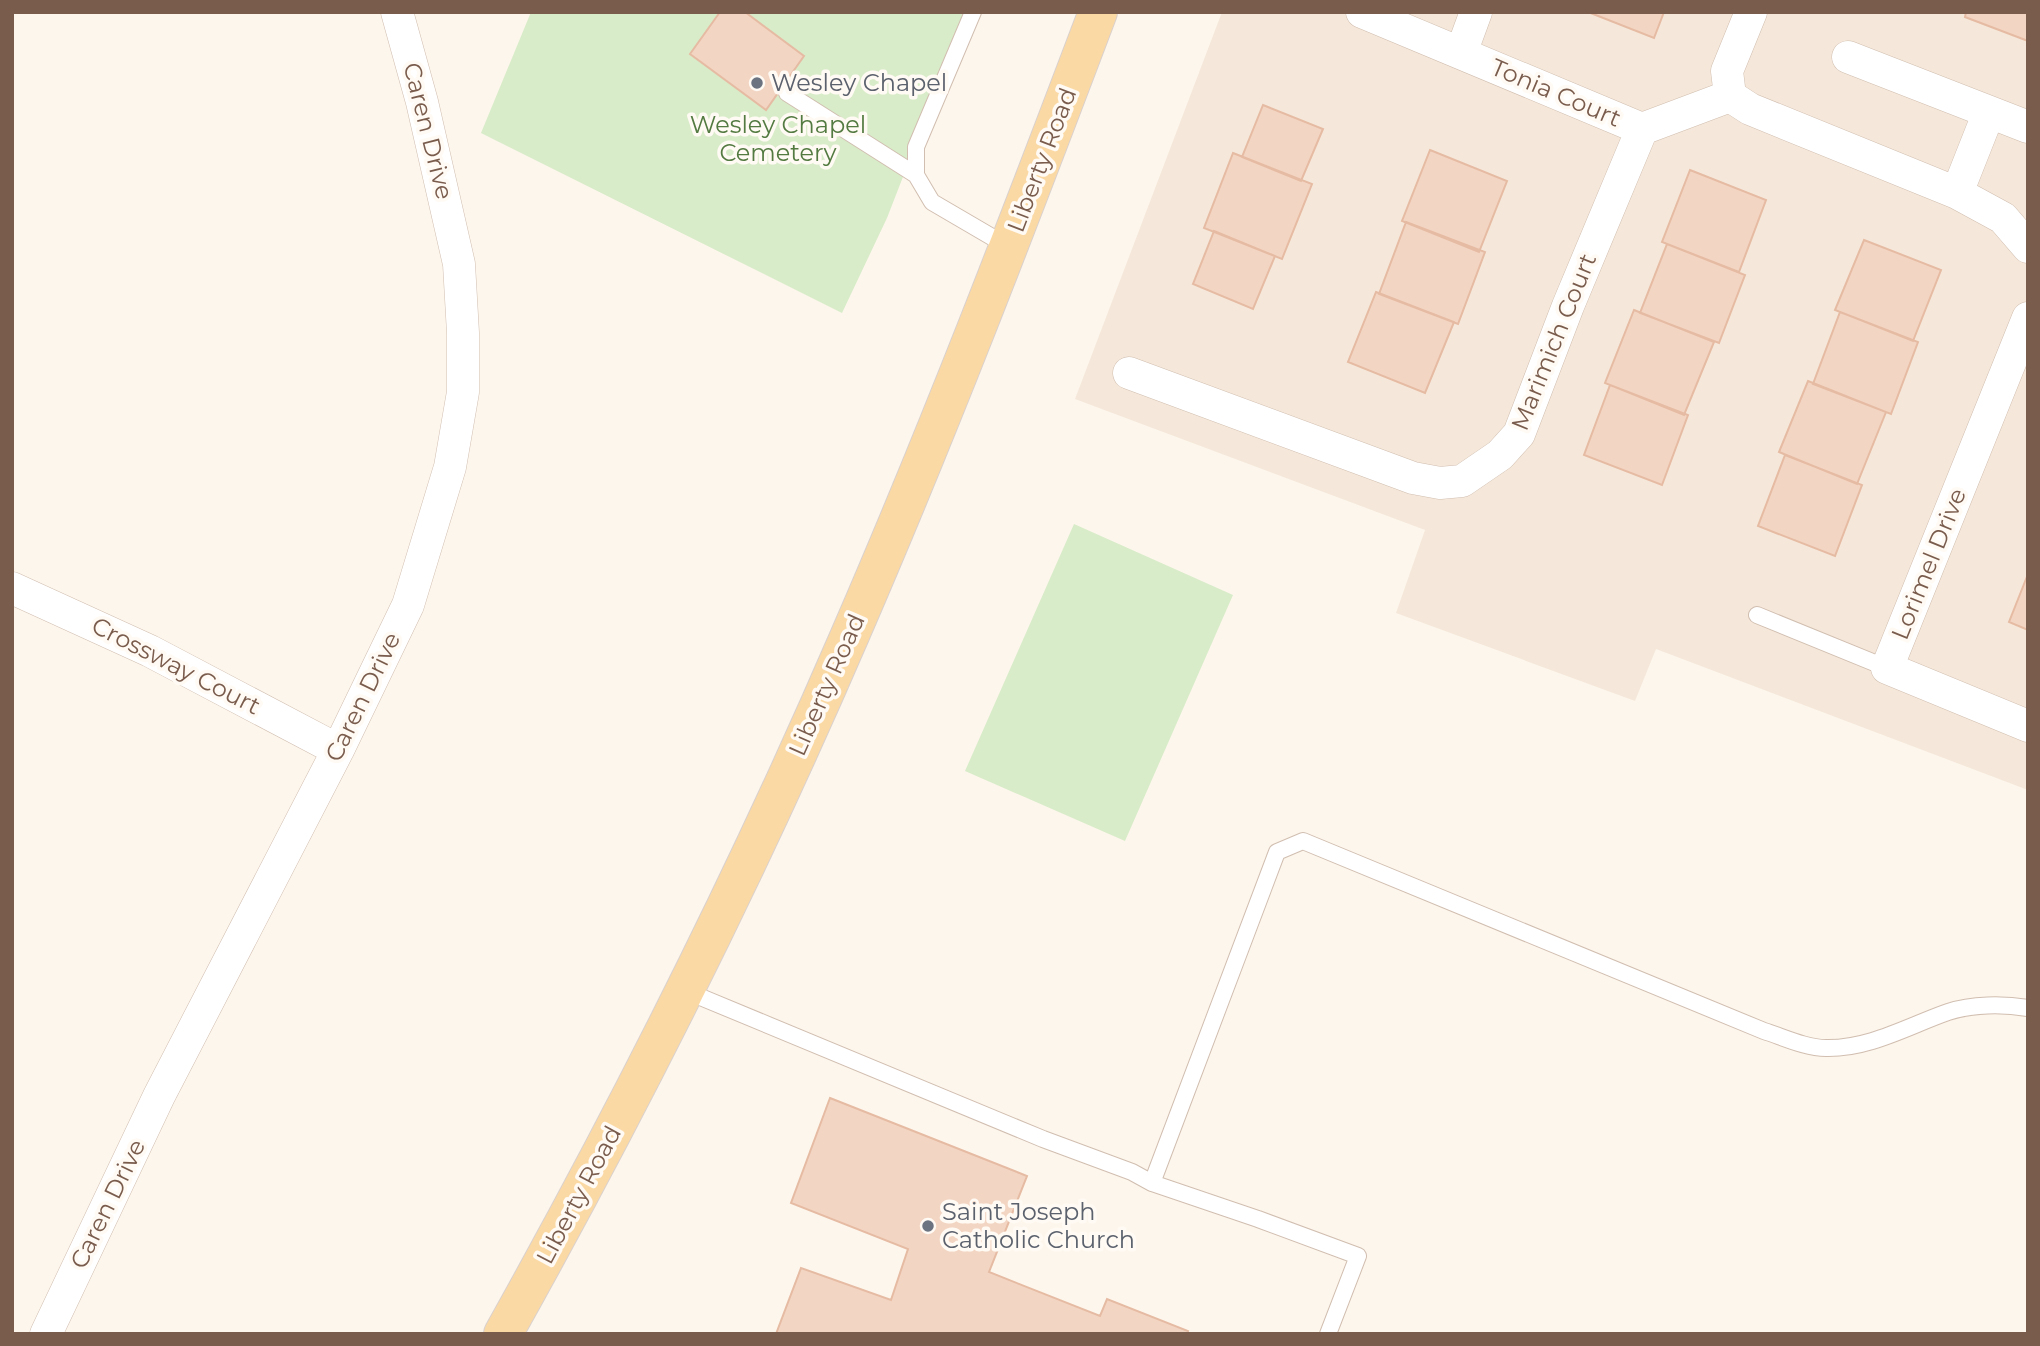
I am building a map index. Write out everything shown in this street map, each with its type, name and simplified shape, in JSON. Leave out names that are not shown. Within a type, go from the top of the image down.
[{"type":"main road","name":"Liberty Road","points":[[503,1334],[686,991],[849,638],[918,476],[1098,12]]},
{"type":"street","name":"Caren Drive","points":[[46,1334],[159,1096],[338,750],[408,606],[450,467],[463,392],[459,264],[422,102],[397,12]]},
{"type":"street","name":"Tonia Court","points":[[1362,12],[1642,129],[1730,96]]},
{"type":"street","name":"Tonia Court","points":[[1461,53],[1476,12]]},
{"type":"street","points":[[1751,12],[1727,71],[1730,96],[1750,109],[1957,193],[2003,218],[2028,247]]},
{"type":"street","points":[[1848,57],[2028,127]]},
{"type":"street","points":[[1957,193],[1989,112]]},
{"type":"street","name":"Marimich Court","points":[[1129,373],[1413,478],[1440,484],[1462,481],[1500,454],[1519,434],[1642,129]]},
{"type":"street","name":"Lorimel Drive","points":[[2028,318],[1887,668],[1913,681],[2028,726]]},
{"type":"street","name":"Crossway Court","points":[[12,588],[150,651],[338,750]]},
{"type":"lane","points":[[916,175],[916,147],[973,12]]},
{"type":"lane","points":[[787,93],[916,175],[932,202],[1009,247]]},
{"type":"lane","points":[[1757,615],[1887,668]]},
{"type":"lane","points":[[1153,1183],[1277,852],[1303,841],[1764,1031],[1825,1048],[1864,1044],[1950,1012],[1977,1007],[2028,1008]]},
{"type":"lane","points":[[686,991],[1043,1139],[1132,1172],[1153,1183],[1358,1256],[1328,1334]]},
{"type":"shaded area","points":[[1222,12],[2028,12],[2028,790],[1656,649],[1635,701],[1396,613],[1425,530],[1075,399]]},
{"type":"green space","name":"Wesley Chapel Cemetery","points":[[531,12],[967,12],[887,218],[842,313],[481,133]]},
{"type":"green space","points":[[1074,524],[1233,595],[1125,841],[965,771]]},
{"type":"building","name":"Wesley Chapel","points":[[720,12],[745,12],[804,56],[766,110],[690,54]]},
{"type":"building","points":[[1588,12],[1664,12],[1654,38]]},
{"type":"building","points":[[1966,12],[2028,12],[2028,41],[1965,17]]},
{"type":"building","points":[[1263,105],[1323,129],[1301,181],[1242,157]]},
{"type":"building","points":[[1430,150],[1507,181],[1479,252],[1402,221]]},
{"type":"building","points":[[1233,153],[1312,184],[1282,259],[1204,228]]},
{"type":"building","points":[[1690,170],[1766,200],[1739,272],[1662,242]]},
{"type":"building","points":[[1406,222],[1485,252],[1458,324],[1379,294]]},
{"type":"building","points":[[1214,231],[1275,256],[1253,309],[1193,284]]},
{"type":"building","points":[[1864,240],[1941,270],[1913,341],[1835,310]]},
{"type":"building","points":[[1667,244],[1745,275],[1719,343],[1640,313]]},
{"type":"building","points":[[1376,292],[1454,322],[1425,393],[1348,362]]},
{"type":"building","points":[[1634,310],[1714,342],[1684,415],[1605,383]]},
{"type":"building","points":[[1840,312],[1918,342],[1891,414],[1813,384]]},
{"type":"building","points":[[1808,381],[1886,412],[1857,484],[1779,452]]},
{"type":"building","points":[[1610,385],[1688,415],[1662,485],[1584,455]]},
{"type":"building","points":[[1785,455],[1862,485],[1835,556],[1758,526]]},
{"type":"building","points":[[2028,574],[2028,630],[2009,622]]},
{"type":"building","name":"Saint Joseph Catholic Church","points":[[830,1098],[1027,1176],[989,1272],[1100,1316],[1107,1299],[1188,1331],[1187,1334],[776,1334],[801,1268],[891,1300],[908,1249],[791,1203]]},
{"type":"place","name":"Wesley Chapel","points":[[757,83]]},
{"type":"place","name":"Saint Joseph Catholic Church","points":[[928,1226]]}]
